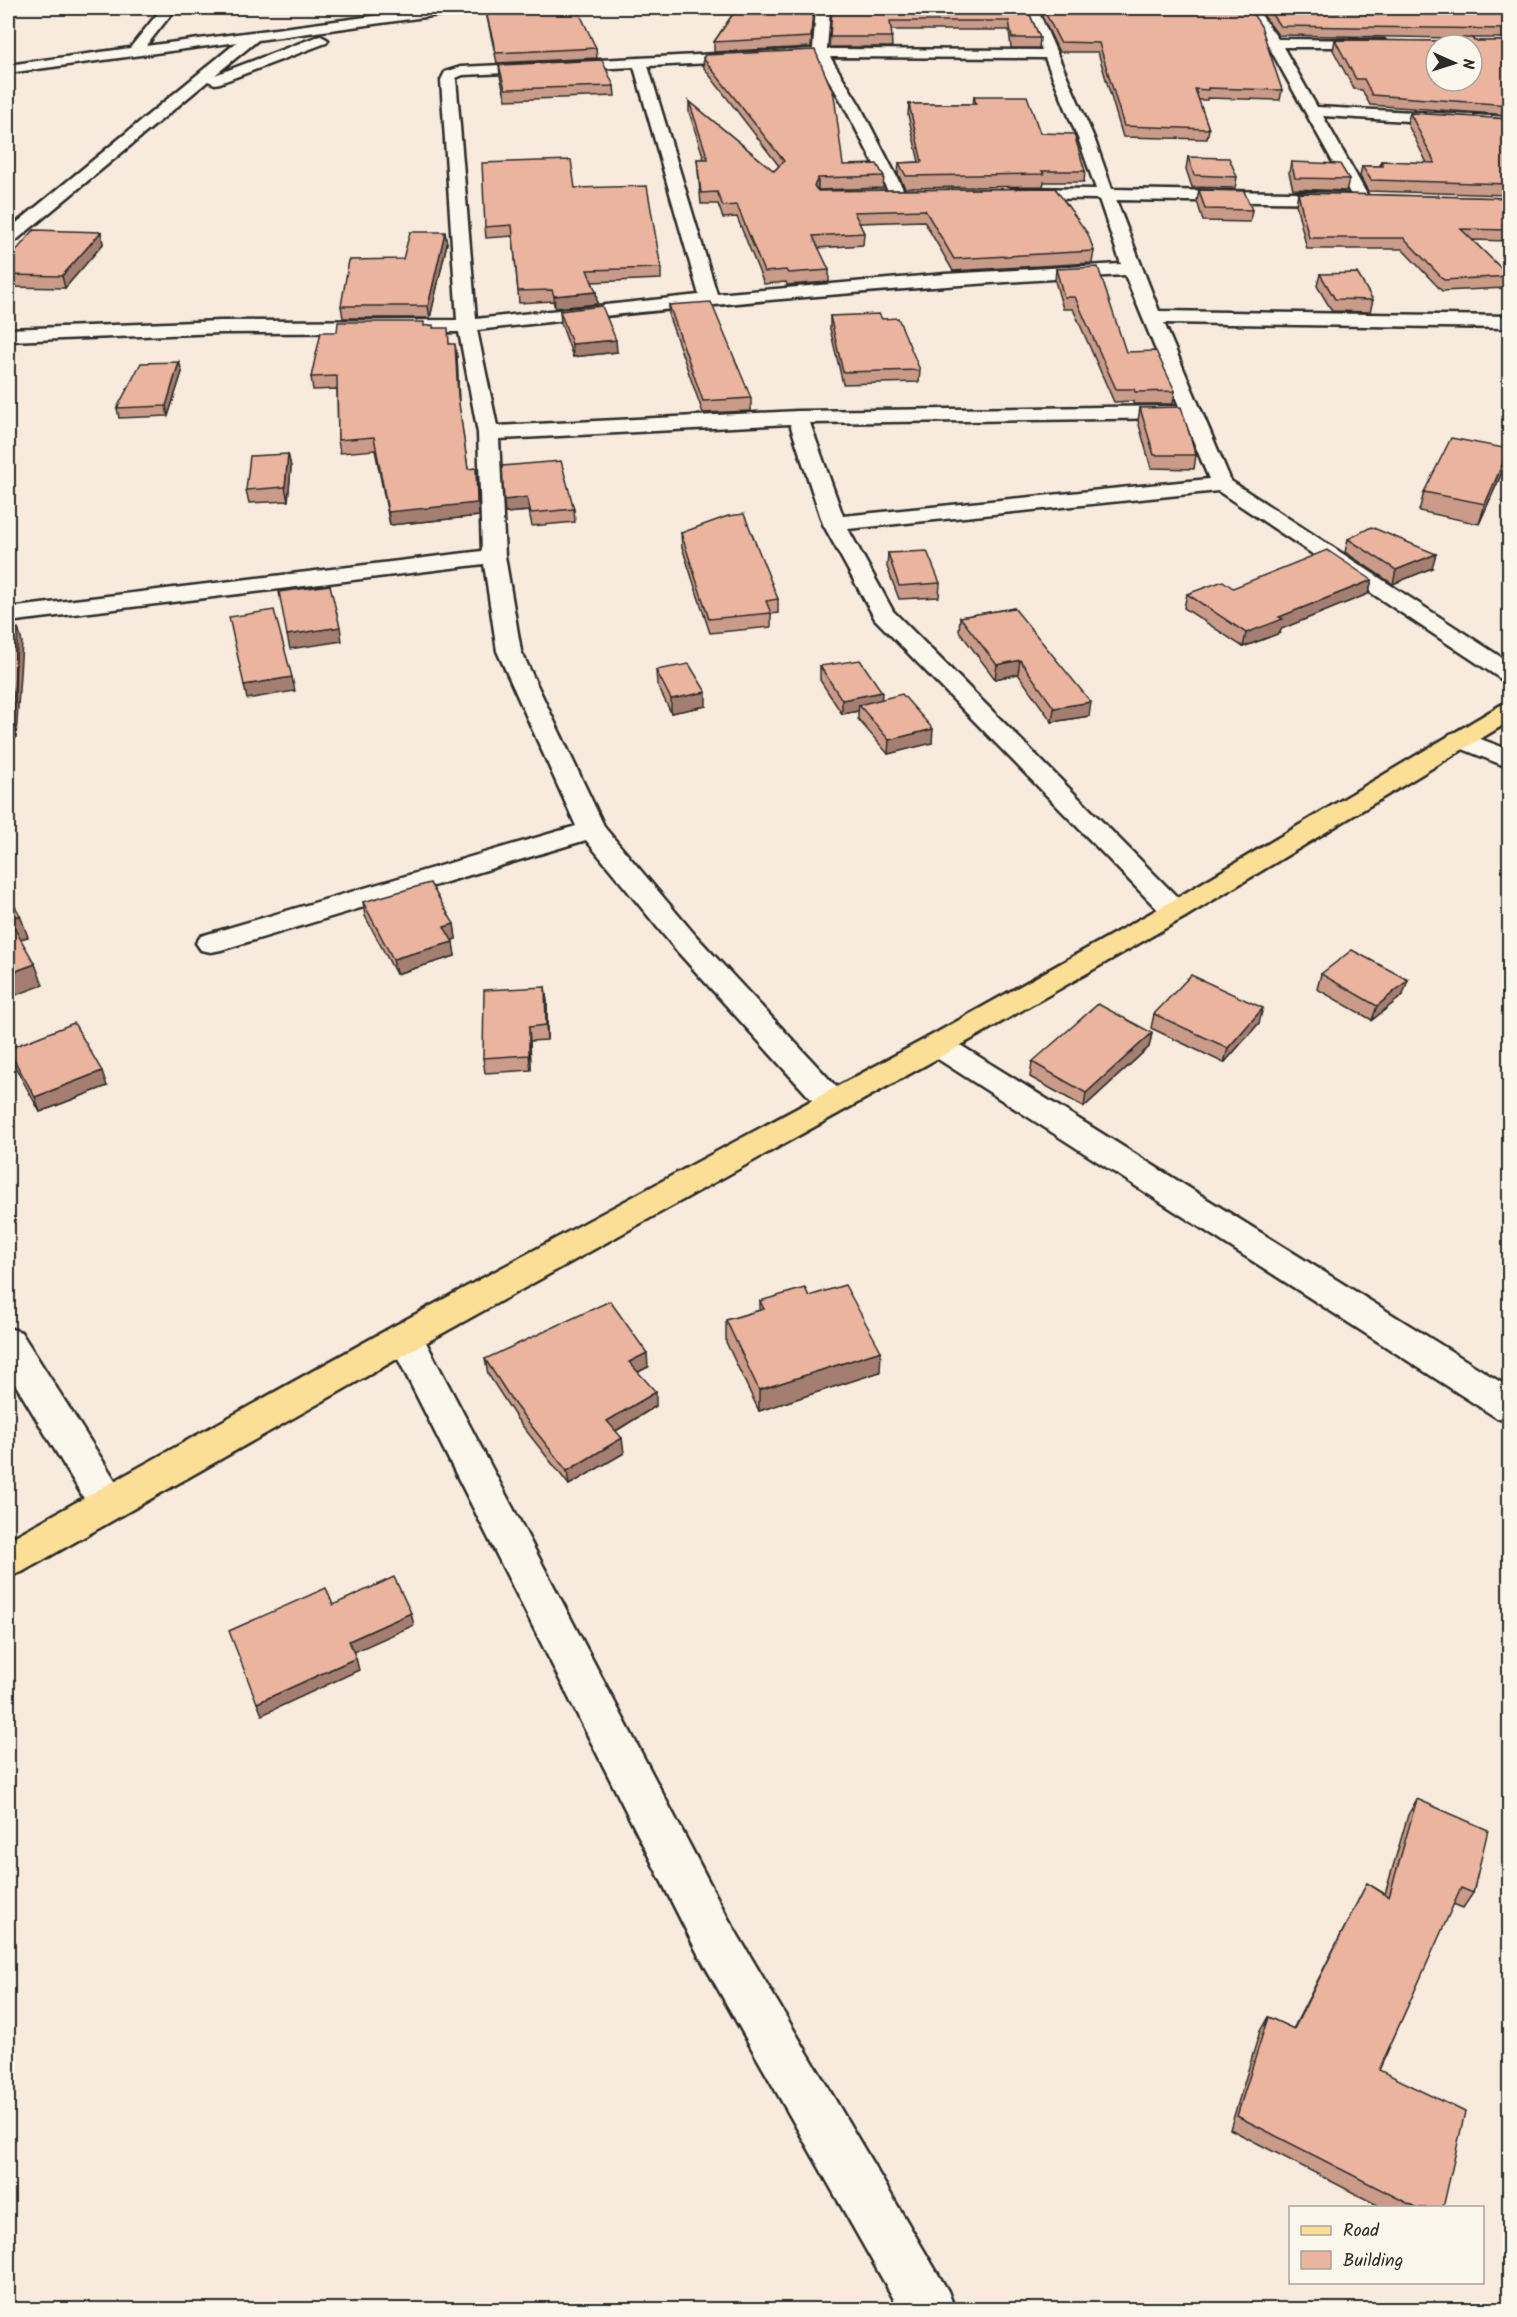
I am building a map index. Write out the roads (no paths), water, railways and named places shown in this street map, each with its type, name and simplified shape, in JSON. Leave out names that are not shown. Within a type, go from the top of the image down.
[{"type":"main road","points":[[8,1560],[405,1337],[938,1045],[1175,911],[1509,710]]},
{"type":"street","points":[[136,50],[169,8]]},
{"type":"street","points":[[330,26],[341,8]]},
{"type":"street","points":[[8,69],[461,8]]},
{"type":"street","points":[[823,8],[820,53],[903,193],[876,194]]},
{"type":"street","points":[[1032,8],[1086,138],[1103,192],[1132,269],[1222,484],[1509,674]]},
{"type":"street","points":[[1000,193],[1103,192],[1366,198],[1311,111],[1274,43],[1250,8]]},
{"type":"street","points":[[189,89],[339,34],[398,17]]},
{"type":"street","points":[[8,238],[256,34]]},
{"type":"street","points":[[1274,43],[1392,43]]},
{"type":"street","points":[[832,1102],[686,943],[592,830],[509,651],[494,556],[488,433],[467,326],[448,89],[450,75],[454,72],[473,70],[820,53],[1050,54]]},
{"type":"street","points":[[640,62],[710,300]]},
{"type":"street","points":[[1311,111],[1509,122]]},
{"type":"street","points":[[8,335],[221,327],[467,326],[710,300],[945,279],[1132,269]]},
{"type":"street","points":[[1154,317],[1509,322]]},
{"type":"street","points":[[488,433],[798,417],[1192,412]]},
{"type":"street","points":[[798,417],[834,524],[883,614],[1175,911]]},
{"type":"street","points":[[834,524],[1222,484]]},
{"type":"street","points":[[8,615],[494,556]]},
{"type":"street","points":[[1459,739],[1509,760]]},
{"type":"street","points":[[211,943],[592,830]]},
{"type":"street","points":[[938,1045],[1509,1407]]},
{"type":"street","points":[[405,1337],[713,1936],[929,2310]]},
{"type":"street","points":[[8,1342],[108,1503]]}]
